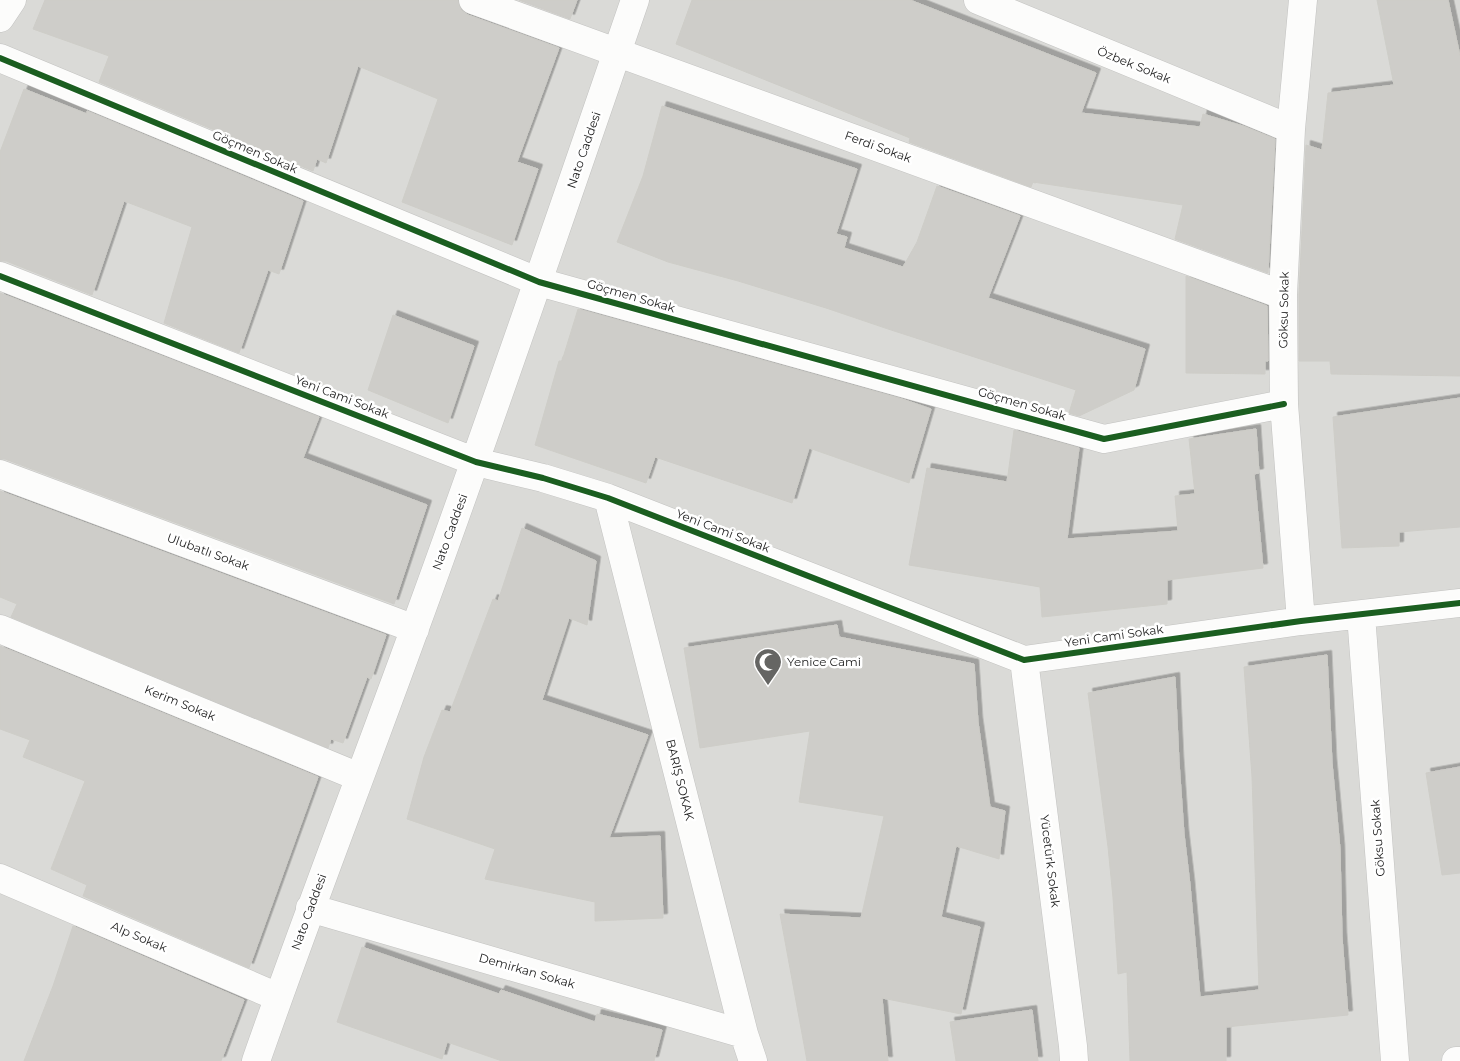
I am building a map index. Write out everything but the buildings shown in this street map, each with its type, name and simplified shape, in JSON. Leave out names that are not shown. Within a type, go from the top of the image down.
[{"type":"street","points":[[0,18],[12,0]]},
{"type":"street","name":"Ferdi Sokak","points":[[473,0],[1283,294]]},
{"type":"street","name":"Nato Caddesi","points":[[256,1061],[310,908],[476,462],[635,0]]},
{"type":"street","name":"Özbek Sokak","points":[[978,0],[1291,129]]},
{"type":"street","name":"Göksu Sokak","points":[[1301,621],[1284,404],[1283,294],[1291,129],[1303,0]]},
{"type":"street","name":"Göçmen Sokak","points":[[0,58],[539,282],[1104,438],[1284,404]]},
{"type":"street","name":"Yeni Cami Sokak","points":[[0,276],[476,462],[543,478],[608,498],[1024,660],[1301,621],[1460,603]]},
{"type":"street","name":"Ulubatlı Sokak","points":[[0,474],[415,629]]},
{"type":"street","name":"BARIŞ SOKAK","points":[[608,498],[744,1034],[753,1061]]},
{"type":"street","name":"Göksu Sokak","points":[[1361,615],[1396,1061]]},
{"type":"street","name":"Kerim Sokak","points":[[0,630],[359,777]]},
{"type":"street","name":"Yücetürk Sokak","points":[[1024,660],[1074,1061]]},
{"type":"street","name":"Alp Sokak","points":[[0,878],[278,997]]},
{"type":"street","name":"Demirkan Sokak","points":[[310,908],[744,1034]]},
{"type":"shaded area","points":[[0,0],[1460,0],[1460,1061],[0,1061]]},
{"type":"cycle path","points":[[0,58],[539,282],[1104,439],[1284,404]]},
{"type":"cycle path","points":[[0,276],[476,462],[543,478],[608,498],[1024,660],[1301,621],[1460,603]]},
{"type":"place","name":"Yenice Cami","points":[[768,686]]}]
